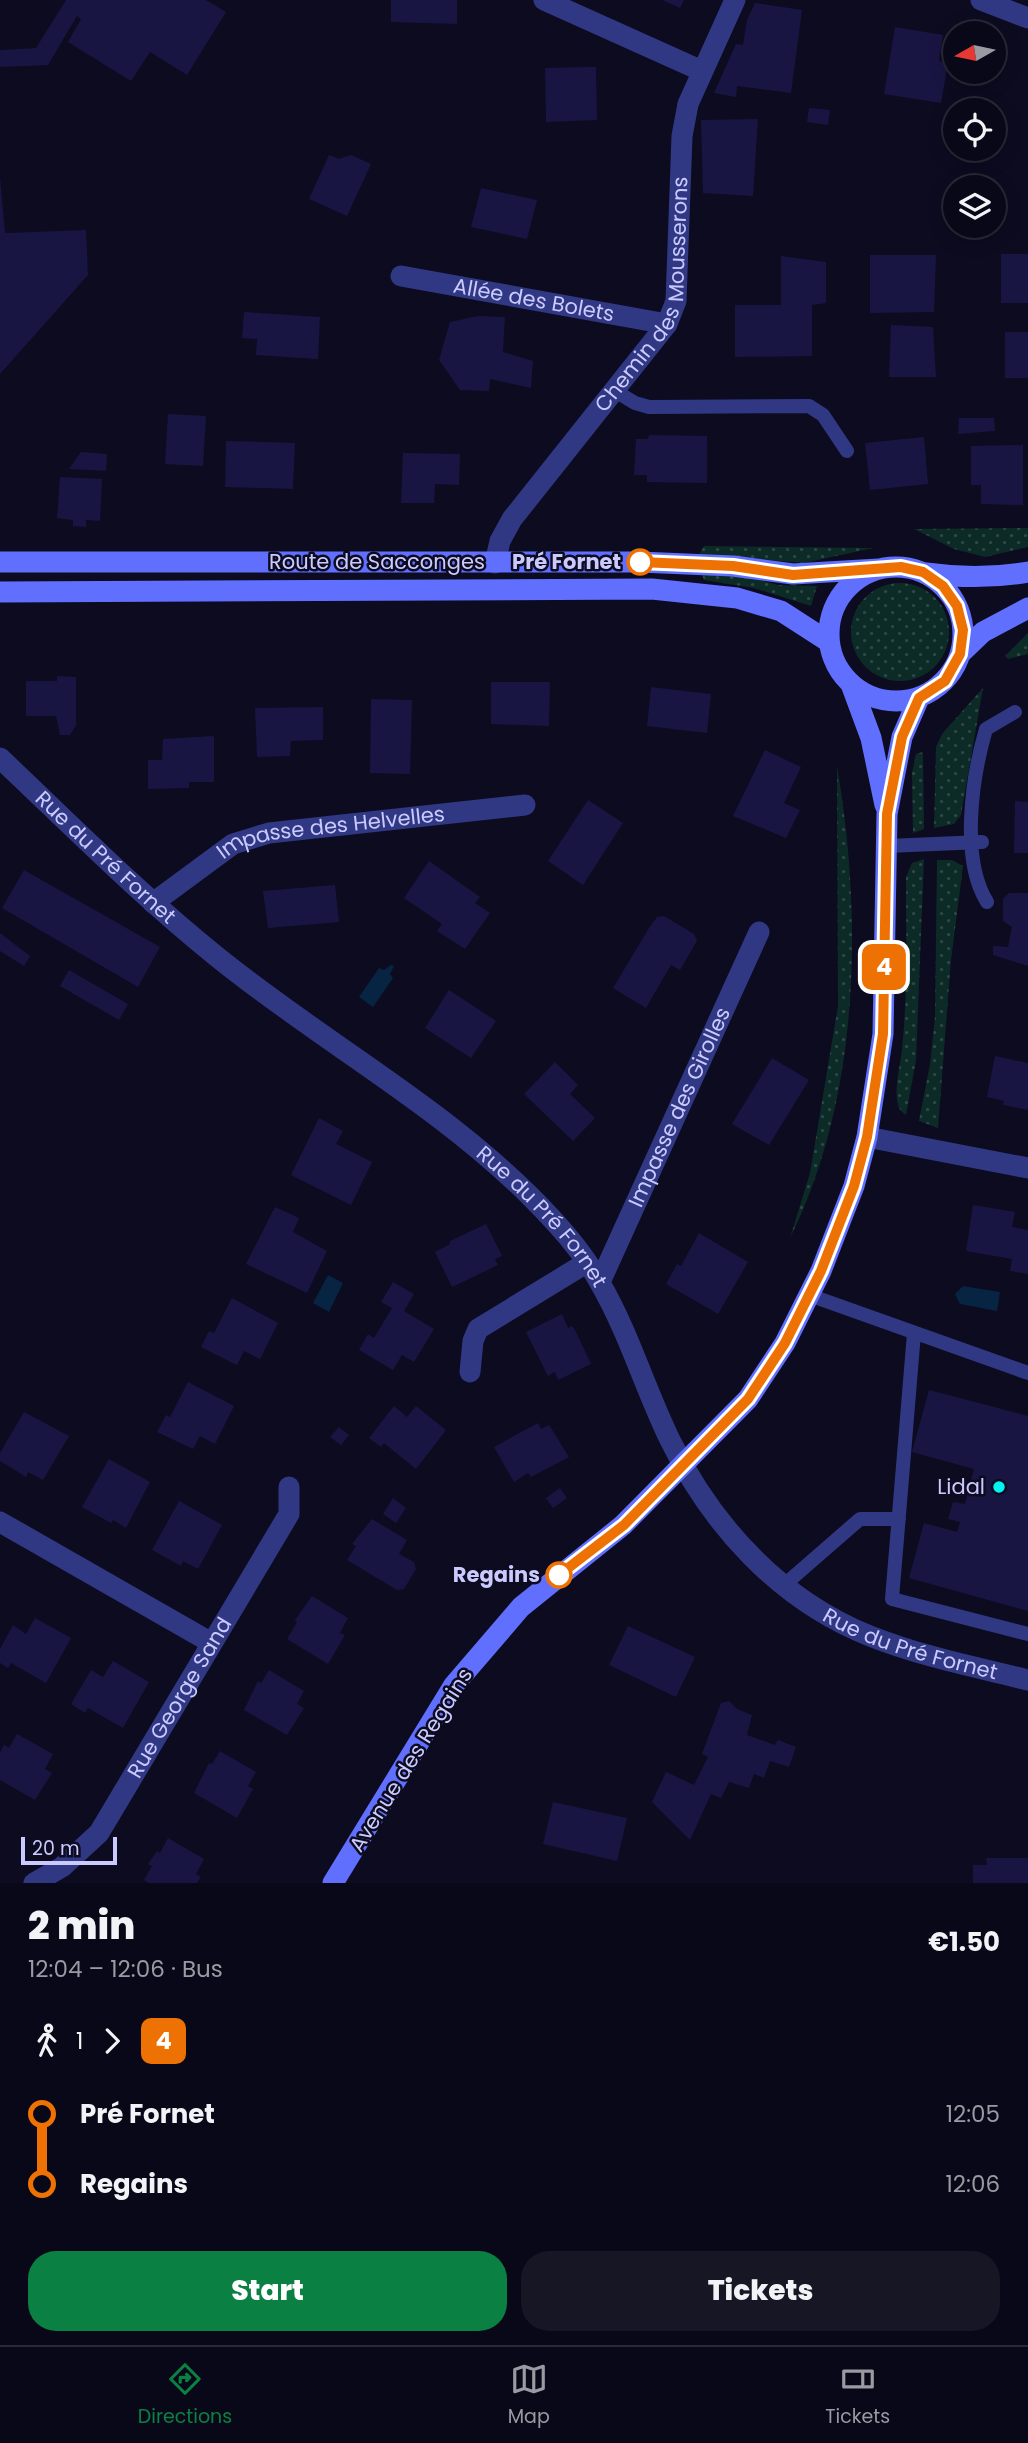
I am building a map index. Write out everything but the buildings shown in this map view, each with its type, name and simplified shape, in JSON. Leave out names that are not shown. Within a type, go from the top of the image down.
[{"type":"street","points":[[544,0],[702,71]]},
{"type":"street","name":"Chemin des Mousserons","points":[[495,563],[500,541],[512,519],[667,324],[676,300],[682,136],[688,104],[735,0]]},
{"type":"street","points":[[981,0],[1028,18]]},
{"type":"street","name":"Allée des Bolets","points":[[401,275],[667,324]]},
{"type":"street","name":"Route de Sacconges","points":[[0,562],[679,564],[733,566],[793,575],[879,569]]},
{"type":"street","points":[[1028,572],[972,578],[901,567],[879,569],[858,579],[841,596],[831,618],[829,642],[836,665],[851,684],[871,697],[895,702],[919,698],[945,681],[960,654],[983,632],[1028,608]]},
{"type":"street","points":[[923,572],[943,586],[957,606],[963,630],[960,654]]},
{"type":"street","name":"Route de Sacconges","points":[[0,592],[652,589],[714,594],[781,611],[829,642]]},
{"type":"street","name":"Avenue des Regains","points":[[851,684],[871,738],[887,814]]},
{"type":"street","name":"Avenue des Regains","points":[[333,1883],[454,1685],[521,1607],[624,1525],[748,1399],[785,1343],[821,1271],[854,1186],[867,1137],[883,1034],[887,814],[902,737],[919,698]]},
{"type":"street","name":"Rue du Pré Fornet","points":[[0,758],[153,903],[218,957],[484,1152],[567,1235],[600,1282],[670,1440],[684,1465],[715,1512],[755,1563],[783,1586],[834,1619],[870,1636],[1028,1680]]},
{"type":"street","name":"Impasse des Helvelles","points":[[153,903],[233,844],[269,833],[525,804]]},
{"type":"street","name":"Impasse des Girolles","points":[[600,1282],[760,932]]},
{"type":"street","points":[[867,1137],[1028,1168]]},
{"type":"street","points":[[470,1372],[473,1341],[478,1329],[586,1263]]},
{"type":"street","name":"Rue George Sand","points":[[34,1883],[62,1867],[99,1833],[210,1642],[289,1514],[289,1488]]},
{"type":"street","points":[[0,1522],[210,1642]]},
{"type":"lane","points":[[615,391],[635,403],[649,407],[809,406],[823,415],[846,451]]},
{"type":"lane","points":[[987,902],[979,890],[976,842],[979,752],[986,729],[1015,712]]},
{"type":"lane","points":[[887,846],[976,842]]},
{"type":"lane","points":[[809,1295],[1028,1373]]},
{"type":"lane","points":[[914,1333],[892,1600],[1028,1634]]},
{"type":"lane","points":[[783,1586],[860,1519],[899,1519]]},
{"type":"green space","points":[[1028,528],[1028,547],[985,557],[954,549],[914,529]]},
{"type":"green space","points":[[704,546],[873,548],[804,563],[699,554]]},
{"type":"green space","points":[[701,572],[750,577],[778,585],[817,586],[811,606],[754,588],[704,580]]},
{"type":"green space","points":[[900,583],[919,587],[935,597],[945,613],[949,632],[945,651],[935,667],[919,677],[900,681],[881,677],[865,667],[855,651],[851,632],[855,613],[865,597],[881,587]]},
{"type":"green space","points":[[1028,633],[1028,654],[1008,659],[1005,656]]},
{"type":"green space","points":[[983,688],[961,815],[954,824],[934,828],[936,747],[942,734]]},
{"type":"green space","points":[[923,752],[924,829],[913,833],[912,773],[916,754]]},
{"type":"green space","points":[[837,766],[850,884],[850,1006],[831,1126],[813,1184],[790,1238],[810,1173],[838,1006]]},
{"type":"green space","points":[[924,859],[916,1060],[906,1115],[898,1103],[897,1085],[905,1006],[906,877],[912,863]]},
{"type":"green space","points":[[937,860],[952,860],[963,866],[951,960],[938,1128],[919,1121],[930,1064],[935,1017]]},
{"type":"water","points":[[394,966],[390,974],[393,978],[373,1007],[359,997],[379,968],[384,970]]},
{"type":"water","points":[[328,1275],[343,1283],[329,1312],[313,1303]]},
{"type":"water","points":[[963,1286],[1000,1292],[997,1311],[960,1304],[955,1294]]},
{"type":"bus line","name":"4","points":[[559,1575],[624,1525],[748,1399],[785,1343],[821,1271],[854,1186],[867,1137],[883,1034],[887,814],[902,737],[919,698],[945,681],[960,654],[963,630],[957,606],[943,586],[923,572],[901,567],[793,575],[733,566],[640,562]]},
{"type":"place","name":"Pré Fornet","points":[[640,562]]},
{"type":"place","name":"Lidal","points":[[999,1487]]},
{"type":"place","name":"Regains","points":[[559,1575]]}]
